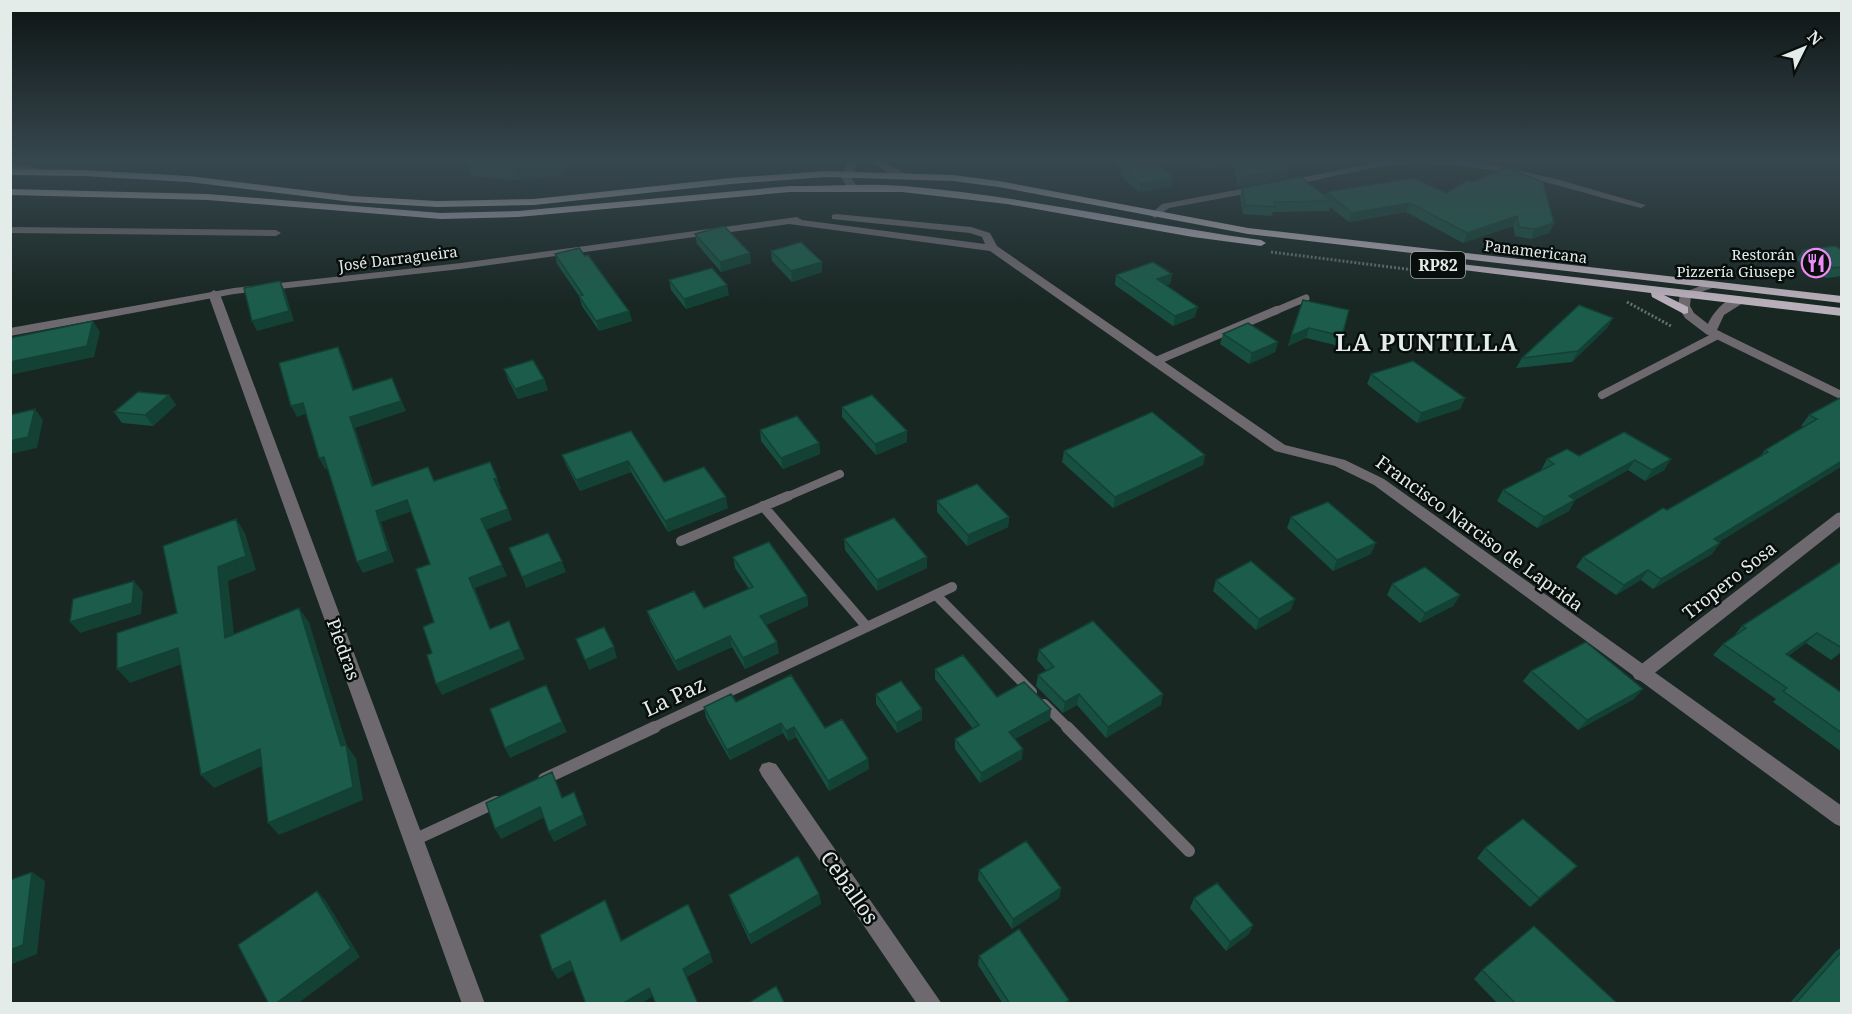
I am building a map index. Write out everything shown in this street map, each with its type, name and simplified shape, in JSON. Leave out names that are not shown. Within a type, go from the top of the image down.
[{"type":"main road","name":"Panamericana","points":[[347,208],[441,216],[518,214],[580,208]]},
{"type":"main road","name":"Panamericana","points":[[1046,208],[1204,236],[1842,312]]},
{"type":"main road","name":"Panamericana","points":[[1121,208],[1325,241],[1842,300]]},
{"type":"main road","points":[[1639,289],[1684,310]]},
{"type":"street","points":[[1155,215],[1163,208]]},
{"type":"street","name":"José Darragueira","points":[[10,332],[214,294],[449,267],[789,221],[993,248]]},
{"type":"street","points":[[10,230],[276,233]]},
{"type":"street","name":"Francisco Narciso de Laprida","points":[[993,248],[1280,448],[1300,455],[1339,463],[1379,482],[1842,818]]},
{"type":"street","points":[[1708,286],[1686,294],[1682,302],[1684,310],[1691,318],[1714,333],[1842,396]]},
{"type":"street","name":"Piedras","points":[[214,294],[474,1004]]},
{"type":"street","points":[[1714,333],[1719,313],[1739,300]]},
{"type":"street","name":"Tropero Sosa","points":[[1641,674],[1842,517]]},
{"type":"street","name":"Ceballos","points":[[769,770],[931,1004]]},
{"type":"lane","points":[[1156,361],[1306,298]]},
{"type":"lane","points":[[1602,395],[1714,333]]},
{"type":"lane","points":[[681,541],[840,474]]},
{"type":"lane","points":[[763,506],[867,627]]},
{"type":"lane","name":"La Paz","points":[[533,784],[952,587]]},
{"type":"lane","points":[[936,595],[1189,851]]},
{"type":"lane","points":[[414,840],[511,795]]},
{"type":"building","points":[[1346,208],[1379,208],[1352,213]]},
{"type":"building","points":[[1420,208],[1550,208],[1554,223],[1535,229],[1519,227],[1517,216],[1467,233]]},
{"type":"building","points":[[724,226],[750,253],[720,262],[695,234]]},
{"type":"building","points":[[801,242],[822,262],[791,271],[771,251]]},
{"type":"building","points":[[1835,246],[1842,250],[1842,267],[1833,268],[1803,250]]},
{"type":"building","points":[[579,248],[585,256],[588,255],[629,311],[596,321],[579,296],[583,295],[555,254]]},
{"type":"building","points":[[1153,262],[1172,274],[1157,279],[1198,307],[1175,316],[1116,275]]},
{"type":"building","points":[[712,268],[727,285],[684,299],[669,280]]},
{"type":"building","points":[[280,281],[289,311],[252,321],[244,288]]},
{"type":"building","points":[[1303,300],[1349,310],[1342,336],[1309,328],[1291,336]]},
{"type":"building","points":[[1579,305],[1613,318],[1578,351],[1522,358]]},
{"type":"building","points":[[93,321],[87,346],[10,362],[10,338]]},
{"type":"building","points":[[1248,323],[1278,342],[1252,353],[1223,334]]},
{"type":"building","points":[[338,347],[353,390],[392,378],[401,401],[350,417],[372,486],[428,467],[434,481],[490,462],[497,478],[494,479],[508,509],[481,519],[502,565],[469,578],[490,629],[509,621],[520,649],[436,684],[427,655],[432,653],[423,627],[434,622],[416,569],[430,564],[407,500],[376,511],[388,551],[357,562],[324,457],[319,458],[303,403],[291,406],[279,363]]},
{"type":"building","points":[[533,360],[544,379],[515,389],[504,369]]},
{"type":"building","points":[[1413,361],[1465,398],[1421,413],[1371,374]]},
{"type":"building","points":[[138,392],[169,395],[145,415],[114,412]]},
{"type":"building","points":[[872,395],[907,431],[875,444],[842,407]]},
{"type":"building","points":[[1842,397],[1842,461],[1714,539],[1720,543],[1661,579],[1648,570],[1624,585],[1583,557],[1663,508],[1667,510],[1768,452],[1765,450],[1817,419],[1809,415]]},
{"type":"building","points":[[35,409],[28,437],[10,441],[10,415]]},
{"type":"building","points":[[1152,412],[1205,455],[1115,497],[1064,451]]},
{"type":"building","points":[[797,416],[819,443],[781,458],[760,430]]},
{"type":"building","points":[[631,431],[664,482],[704,467],[726,497],[665,521],[628,461],[576,480],[562,455]]},
{"type":"building","points":[[1624,432],[1671,459],[1652,470],[1635,460],[1569,496],[1575,500],[1544,517],[1503,490],[1554,464],[1547,459],[1567,449],[1579,456]]},
{"type":"building","points":[[977,484],[1009,517],[968,535],[937,501]]},
{"type":"building","points":[[1328,502],[1376,543],[1337,560],[1291,517]]},
{"type":"building","points":[[894,518],[927,557],[877,580],[844,539]]},
{"type":"building","points":[[236,519],[246,556],[218,567],[225,638],[299,608],[341,746],[346,745],[353,787],[268,823],[260,749],[201,775],[178,648],[117,669],[117,633],[177,613],[163,546]]},
{"type":"building","points":[[548,533],[562,561],[522,577],[509,548]]},
{"type":"building","points":[[769,542],[807,596],[760,616],[777,642],[743,658],[730,636],[675,661],[647,611],[694,591],[704,608],[753,587],[733,557]]},
{"type":"building","points":[[1251,561],[1295,599],[1259,619],[1216,580]]},
{"type":"building","points":[[1842,561],[1842,648],[1817,633],[1786,654],[1842,693],[1842,733],[1783,691],[1787,688],[1723,644],[1746,628],[1742,626]]},
{"type":"building","points":[[1425,567],[1460,595],[1425,613],[1392,584]]},
{"type":"building","points":[[134,581],[132,603],[70,622],[73,599]]},
{"type":"building","points":[[1093,621],[1163,694],[1108,727],[1079,694],[1065,702],[1038,675],[1054,667],[1039,650]]},
{"type":"building","points":[[604,627],[614,647],[585,660],[576,639]]},
{"type":"building","points":[[1586,642],[1643,689],[1587,720],[1531,671]]},
{"type":"building","points":[[963,655],[997,697],[1024,682],[1051,709],[1009,732],[1023,749],[981,773],[955,739],[979,725],[935,669]]},
{"type":"building","points":[[791,675],[825,728],[842,719],[868,759],[828,781],[794,727],[786,731],[781,723],[727,750],[704,707],[731,694],[736,702]]},
{"type":"building","points":[[901,681],[922,709],[896,723],[876,694]]},
{"type":"building","points":[[546,685],[562,722],[505,748],[490,709]]},
{"type":"building","points":[[552,772],[562,798],[574,792],[583,815],[549,832],[540,807],[495,829],[486,803]]},
{"type":"building","points":[[1523,819],[1577,866],[1539,898],[1485,848]]},
{"type":"building","points":[[1026,841],[1061,888],[1013,919],[979,870]]},
{"type":"building","points":[[798,856],[819,894],[749,935],[729,895]]},
{"type":"building","points":[[32,872],[23,945],[10,950],[10,880]]},
{"type":"building","points":[[1217,883],[1253,925],[1230,942],[1194,898]]},
{"type":"building","points":[[317,891],[351,948],[275,1004],[269,1004],[238,945]]},
{"type":"building","points":[[605,900],[621,941],[688,904],[710,953],[683,969],[698,1004],[656,1004],[649,988],[622,1004],[586,1004],[570,961],[552,970],[540,935]]},
{"type":"building","points":[[1534,926],[1618,1004],[1516,1004],[1482,970]]},
{"type":"building","points":[[1019,929],[1069,1000],[1064,1004],[1010,1004],[979,956]]},
{"type":"building","points":[[1842,951],[1842,1004],[1795,1004]]},
{"type":"building","points":[[776,986],[785,1004],[747,1004]]},
{"type":"place","name":"Restorán Pizzería Giusepe","points":[[1816,263]]},
{"type":"district","name":"LA PUNTILLA","points":[[1427,341]]}]
